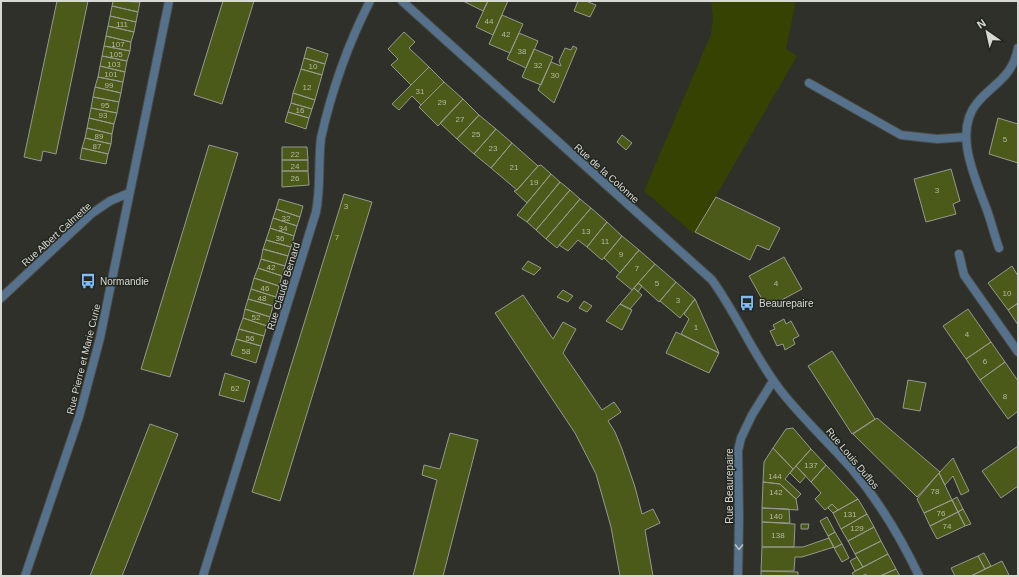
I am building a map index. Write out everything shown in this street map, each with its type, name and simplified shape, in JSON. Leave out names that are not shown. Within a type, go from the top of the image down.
[{"type":"street","name":"Rue Pierre et Marie Curie","points":[[25,576],[73,434],[104,320],[169,1]]},
{"type":"street","name":"Rue Claude Bernard","points":[[203,576],[316,212],[320,189],[320,149],[340,68],[351,40],[370,1]]},
{"type":"street","name":"Rue de la Colonne","points":[[402,1],[712,280],[726,301],[750,346],[773,381]]},
{"type":"street","points":[[999,248],[988,213],[970,166],[966,137],[969,117],[977,104],[1008,74],[1016,60],[1018,48]]},
{"type":"street","points":[[809,83],[901,135],[938,139],[966,137]]},
{"type":"street","name":"Rue Albert Calmette","points":[[1,298],[91,214],[110,201],[129,193]]},
{"type":"street","points":[[959,254],[964,275],[1018,352]]},
{"type":"street","name":"Rue Beaurepaire","points":[[738,576],[740,518],[737,459],[739,445],[744,431],[756,408],[773,381]]},
{"type":"street","name":"Rue Louis Duflos","points":[[773,381],[859,478],[900,540],[919,576]]},
{"type":"green space","points":[[711,1],[796,1],[786,49],[797,56],[694,234],[644,191],[711,34],[713,18]]},
{"type":"building","points":[[57,1],[88,1],[56,154],[43,151],[41,161],[24,157]]},
{"type":"building","points":[[113,1],[140,2],[138,12],[112,6]]},
{"type":"building","points":[[223,1],[254,1],[222,104],[194,95]]},
{"type":"building","points":[[463,1],[488,1],[483,11]]},
{"type":"building","points":[[488,1],[508,1],[493,35],[476,27]]},
{"type":"building","points":[[578,1],[586,1],[596,5],[590,17],[574,11]]},
{"type":"building","points":[[112,6],[138,12],[136,22],[110,16]]},
{"type":"building","points":[[502,15],[523,24],[510,53],[489,44]]},
{"type":"building","points":[[110,16],[136,22],[134,32],[108,26]]},
{"type":"building","points":[[108,26],[134,32],[131,42],[106,36]]},
{"type":"building","points":[[404,32],[415,42],[409,48],[429,67],[411,85],[391,65],[398,59],[388,49]]},
{"type":"building","points":[[519,33],[538,41],[526,68],[507,59]]},
{"type":"building","points":[[106,36],[131,42],[130,51],[104,46]]},
{"type":"building","points":[[104,46],[130,51],[127,61],[102,56]]},
{"type":"building","points":[[573,46],[577,48],[554,103],[538,90],[551,62],[561,66],[559,61],[565,48],[571,50]]},
{"type":"building","points":[[307,47],[328,54],[325,64],[304,58]]},
{"type":"building","points":[[534,49],[553,57],[541,85],[522,77]]},
{"type":"building","points":[[102,56],[127,61],[125,72],[100,66]]},
{"type":"building","points":[[304,58],[325,64],[322,75],[301,69]]},
{"type":"building","points":[[100,66],[125,72],[123,82],[98,77]]},
{"type":"building","points":[[429,67],[444,82],[421,105],[412,96],[399,110],[392,104]]},
{"type":"building","points":[[301,69],[322,75],[315,100],[293,93]]},
{"type":"building","points":[[98,77],[123,82],[121,93],[95,87]]},
{"type":"building","points":[[444,82],[463,99],[438,126],[419,107]]},
{"type":"building","points":[[95,87],[121,93],[119,102],[93,97]]},
{"type":"building","points":[[293,93],[315,100],[312,109],[291,103]]},
{"type":"building","points":[[93,97],[119,102],[117,113],[91,108]]},
{"type":"building","points":[[463,99],[479,115],[457,139],[440,123]]},
{"type":"building","points":[[291,103],[312,109],[309,118],[288,112]]},
{"type":"building","points":[[91,108],[117,113],[114,124],[89,118]]},
{"type":"building","points":[[288,112],[309,118],[306,129],[285,122]]},
{"type":"building","points":[[479,115],[496,129],[474,154],[457,139]]},
{"type":"building","points":[[89,118],[114,124],[112,134],[87,128]]},
{"type":"building","points":[[998,118],[1018,124],[1018,163],[989,154]]},
{"type":"building","points":[[87,128],[112,134],[111,144],[85,138]]},
{"type":"building","points":[[496,129],[512,143],[491,168],[474,154]]},
{"type":"building","points":[[622,135],[632,143],[626,150],[617,142]]},
{"type":"building","points":[[85,138],[111,144],[108,154],[82,148]]},
{"type":"building","points":[[512,143],[538,166],[517,190],[491,168]]},
{"type":"building","points":[[209,145],[238,153],[170,377],[141,369]]},
{"type":"building","points":[[282,147],[307,147],[308,160],[282,160]]},
{"type":"building","points":[[82,148],[108,154],[106,164],[80,159]]},
{"type":"building","points":[[282,160],[308,160],[308,171],[282,171]]},
{"type":"building","points":[[541,165],[551,174],[527,203],[514,191],[517,190],[538,166]]},
{"type":"building","points":[[951,169],[960,201],[953,204],[956,214],[926,222],[914,179]]},
{"type":"building","points":[[282,171],[308,171],[309,185],[282,187]]},
{"type":"building","points":[[551,174],[560,182],[527,222],[517,215]]},
{"type":"building","points":[[560,182],[570,190],[536,230],[527,222]]},
{"type":"building","points":[[570,190],[580,199],[546,239],[536,230]]},
{"type":"building","points":[[344,194],[372,202],[280,501],[252,492]]},
{"type":"building","points":[[716,197],[780,228],[769,250],[757,245],[750,260],[695,232]]},
{"type":"building","points":[[279,199],[303,206],[300,217],[276,209]]},
{"type":"building","points":[[580,199],[591,208],[557,248],[546,239]]},
{"type":"building","points":[[591,208],[607,222],[587,247],[578,240],[568,251],[559,245]]},
{"type":"building","points":[[276,209],[300,217],[297,226],[273,218]]},
{"type":"building","points":[[273,218],[297,226],[294,236],[270,228]]},
{"type":"building","points":[[607,222],[622,236],[602,260],[587,247]]},
{"type":"building","points":[[270,228],[294,236],[291,247],[266,240]]},
{"type":"building","points":[[622,236],[639,250],[620,273],[604,258]]},
{"type":"building","points":[[266,240],[291,247],[288,256],[263,249]]},
{"type":"building","points":[[263,249],[288,256],[285,266],[261,259]]},
{"type":"building","points":[[639,250],[655,264],[632,290],[616,277]]},
{"type":"building","points":[[784,257],[802,289],[767,308],[749,276]]},
{"type":"building","points":[[261,259],[285,266],[282,276],[258,268]]},
{"type":"building","points":[[528,261],[541,268],[534,275],[522,269]]},
{"type":"building","points":[[655,264],[676,282],[659,302],[638,283]]},
{"type":"building","points":[[1012,266],[1018,276],[1018,303],[1008,310],[988,283]]},
{"type":"building","points":[[258,268],[282,276],[279,286],[254,278]]},
{"type":"building","points":[[254,278],[279,286],[276,297],[251,289]]},
{"type":"building","points":[[676,282],[695,299],[680,318],[660,301]]},
{"type":"building","points":[[638,283],[642,286],[638,292],[634,288]]},
{"type":"building","points":[[634,288],[642,295],[630,309],[620,304]]},
{"type":"building","points":[[251,289],[276,297],[273,306],[248,299]]},
{"type":"building","points":[[563,290],[573,296],[568,302],[557,297]]},
{"type":"building","points":[[523,295],[553,339],[563,322],[576,329],[563,353],[602,410],[614,402],[621,412],[608,421],[615,432],[622,449],[635,487],[642,514],[653,509],[660,523],[645,530],[653,576],[620,576],[611,527],[596,474],[575,433],[495,313]]},
{"type":"building","points":[[248,299],[273,306],[270,317],[245,309]]},
{"type":"building","points":[[695,299],[719,353],[681,334],[689,319],[684,314]]},
{"type":"building","points":[[584,301],[592,306],[587,312],[579,308]]},
{"type":"building","points":[[1018,303],[1018,325],[1008,310]]},
{"type":"building","points":[[620,304],[632,310],[622,330],[606,321]]},
{"type":"building","points":[[245,309],[270,317],[267,326],[243,318]]},
{"type":"building","points":[[968,309],[991,342],[966,359],[943,326]]},
{"type":"building","points":[[243,318],[267,326],[264,336],[239,329]]},
{"type":"building","points":[[784,319],[786,324],[791,321],[799,336],[793,339],[795,344],[785,350],[783,344],[777,346],[770,331],[775,329],[773,325]]},
{"type":"building","points":[[239,329],[264,336],[261,346],[236,339]]},
{"type":"building","points":[[676,332],[719,353],[709,373],[666,353]]},
{"type":"building","points":[[236,339],[261,346],[256,363],[231,355]]},
{"type":"building","points":[[991,342],[1005,362],[980,380],[966,359]]},
{"type":"building","points":[[832,351],[875,419],[852,434],[808,366]]},
{"type":"building","points":[[1005,362],[1018,381],[1018,411],[1008,419],[980,380]]},
{"type":"building","points":[[225,373],[250,381],[244,402],[219,395]]},
{"type":"building","points":[[908,380],[926,383],[920,411],[903,408]]},
{"type":"building","points":[[877,418],[940,472],[917,497],[853,434]]},
{"type":"building","points":[[150,424],[178,434],[122,576],[90,576]]},
{"type":"building","points":[[793,428],[811,449],[793,469],[773,448],[786,429]]},
{"type":"building","points":[[450,433],[478,440],[443,576],[413,576],[437,480],[422,475],[424,465],[440,469]]},
{"type":"building","points":[[1018,446],[1018,486],[1001,498],[982,471]]},
{"type":"building","points":[[773,448],[793,469],[785,479],[801,494],[796,499],[780,484],[763,482],[764,462]]},
{"type":"building","points":[[811,449],[826,465],[811,482],[796,466]]},
{"type":"building","points":[[953,458],[969,491],[961,495],[953,476],[945,485],[939,473]]},
{"type":"building","points":[[826,465],[858,499],[838,510],[832,504],[825,510],[815,499],[821,493],[811,482]]},
{"type":"building","points":[[796,466],[806,476],[800,483],[790,473]]},
{"type":"building","points":[[939,473],[952,500],[924,513],[917,499]]},
{"type":"building","points":[[763,482],[780,484],[796,499],[798,510],[762,508]]},
{"type":"building","points":[[957,497],[963,509],[958,512],[952,500]]},
{"type":"building","points":[[858,499],[867,514],[841,529],[833,513]]},
{"type":"building","points":[[952,500],[958,512],[930,526],[924,513]]},
{"type":"building","points":[[832,504],[838,510],[833,513],[828,508]]},
{"type":"building","points":[[762,508],[789,509],[790,523],[762,522]]},
{"type":"building","points":[[963,509],[971,524],[965,526],[958,512]]},
{"type":"building","points":[[958,512],[965,526],[937,539],[930,526]]},
{"type":"building","points":[[867,514],[874,527],[848,541],[841,529]]},
{"type":"building","points":[[827,517],[835,532],[828,536],[820,521]]},
{"type":"building","points":[[762,522],[795,524],[794,547],[762,547]]},
{"type":"building","points":[[801,524],[809,524],[808,529],[801,529]]},
{"type":"building","points":[[874,527],[881,541],[855,554],[848,541]]},
{"type":"building","points":[[835,532],[842,544],[834,548],[828,536]]},
{"type":"building","points":[[829,538],[834,547],[802,557],[795,557],[794,571],[761,571],[762,547],[803,547]]},
{"type":"building","points":[[881,541],[888,554],[863,567],[855,554]]},
{"type":"building","points":[[842,544],[849,558],[842,562],[834,548]]},
{"type":"building","points":[[984,553],[991,566],[985,569],[978,556]]},
{"type":"building","points":[[888,554],[896,569],[880,576],[866,576],[866,574],[862,576],[854,576],[852,573]]},
{"type":"building","points":[[978,556],[985,569],[971,576],[955,576],[951,568]]},
{"type":"building","points":[[857,557],[863,567],[855,571],[850,561]]},
{"type":"building","points":[[1002,561],[1009,575],[1007,576],[971,576]]},
{"type":"building","points":[[896,569],[900,576],[880,576]]},
{"type":"building","points":[[761,571],[798,572],[798,576],[761,576]]},
{"type":"place","name":"Normandie","points":[[88,281]]},
{"type":"place","name":"Beaurepaire","points":[[747,303]]}]
